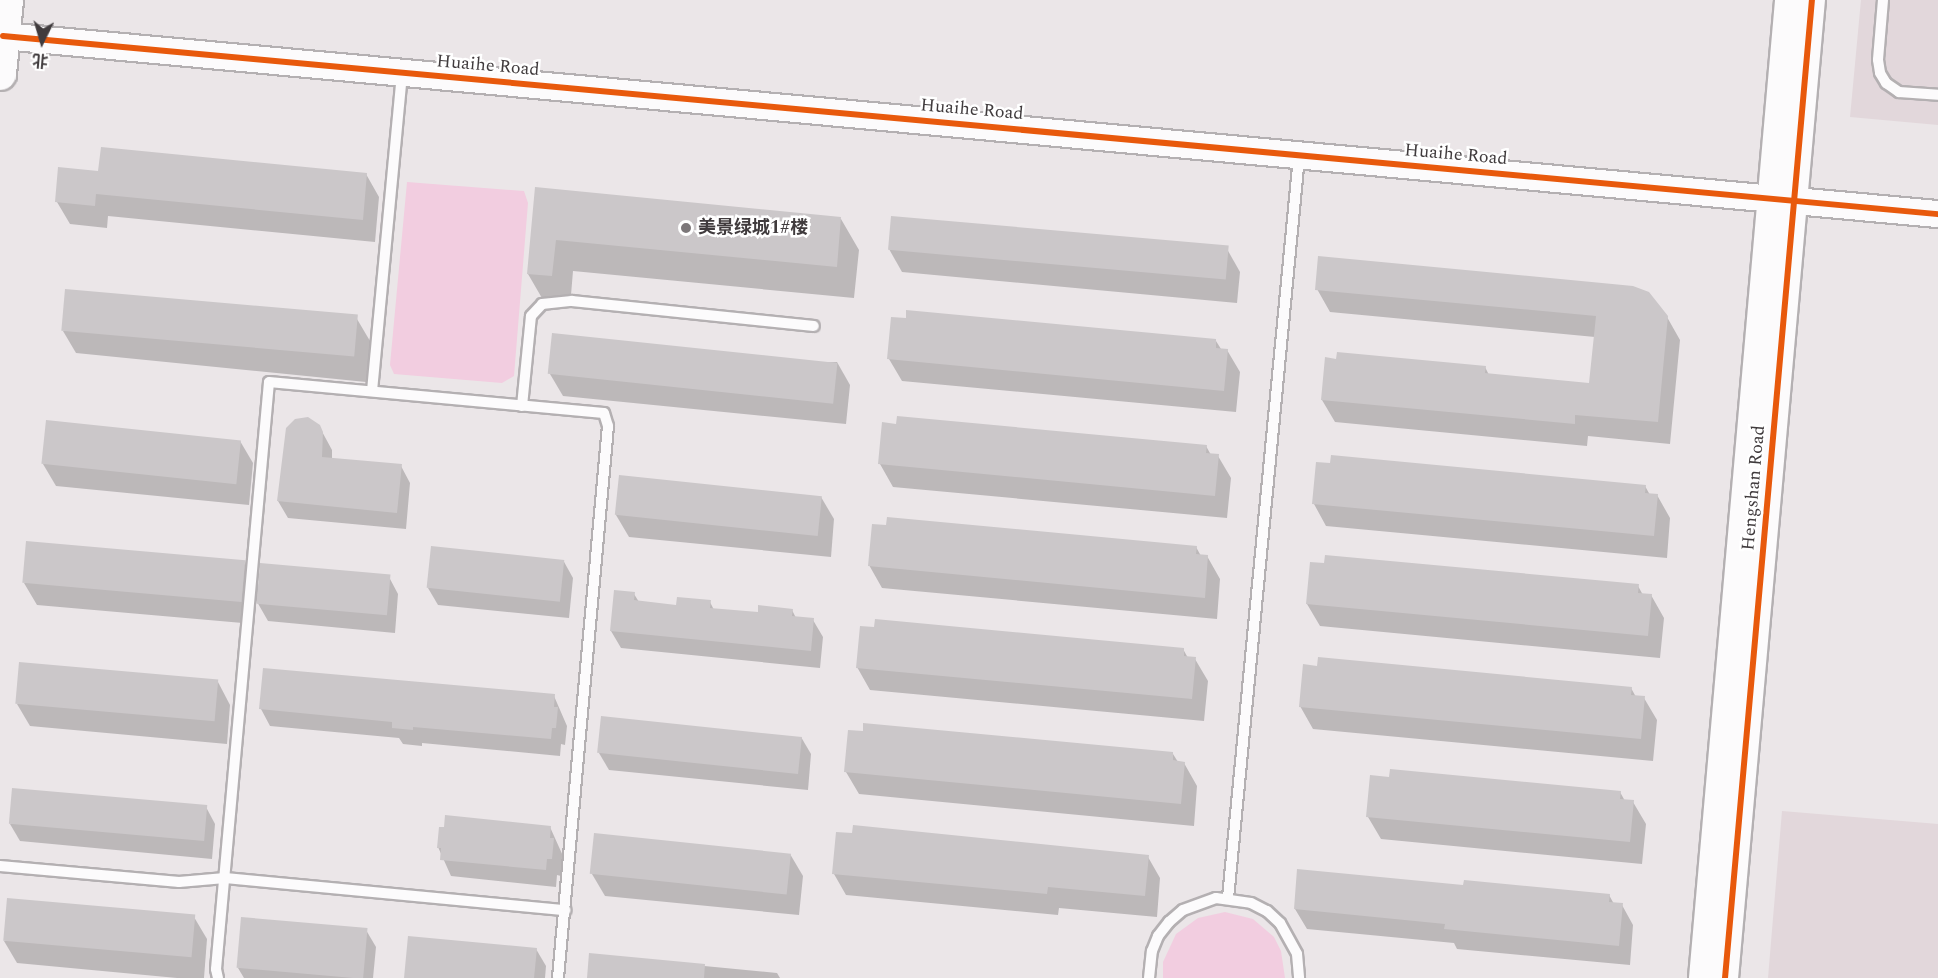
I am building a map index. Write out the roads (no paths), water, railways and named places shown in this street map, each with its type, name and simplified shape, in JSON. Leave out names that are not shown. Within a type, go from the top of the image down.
[{"type":"main road","points":[[0,74],[7,0]]},
{"type":"street","name":"Hengshan Road","points":[[1725,978],[1782,200],[1788,0]]},
{"type":"street","name":"Hengshan Road","points":[[1701,978],[1782,200],[1812,0]]},
{"type":"street","name":"Huaihe Road","points":[[3,36],[1938,214]]},
{"type":"lane","points":[[1883,0],[1878,60],[1880,73],[1886,83],[1899,92],[1938,95]]},
{"type":"lane","points":[[372,391],[402,73]]},
{"type":"lane","points":[[1228,898],[1299,156]]},
{"type":"lane","points":[[522,406],[531,316],[542,304],[572,301],[814,326]]},
{"type":"lane","points":[[219,978],[216,969],[269,382],[604,413],[608,426],[558,978]]},
{"type":"lane","points":[[0,866],[179,882],[225,878],[564,910]]},
{"type":"lane","points":[[1149,978],[1152,951],[1158,936],[1169,922],[1183,910],[1198,902],[1228,898],[1251,903],[1267,911],[1280,923],[1297,954],[1299,978]]},
{"type":"place","name":"美景绿城1#楼","points":[[686,228]]}]
